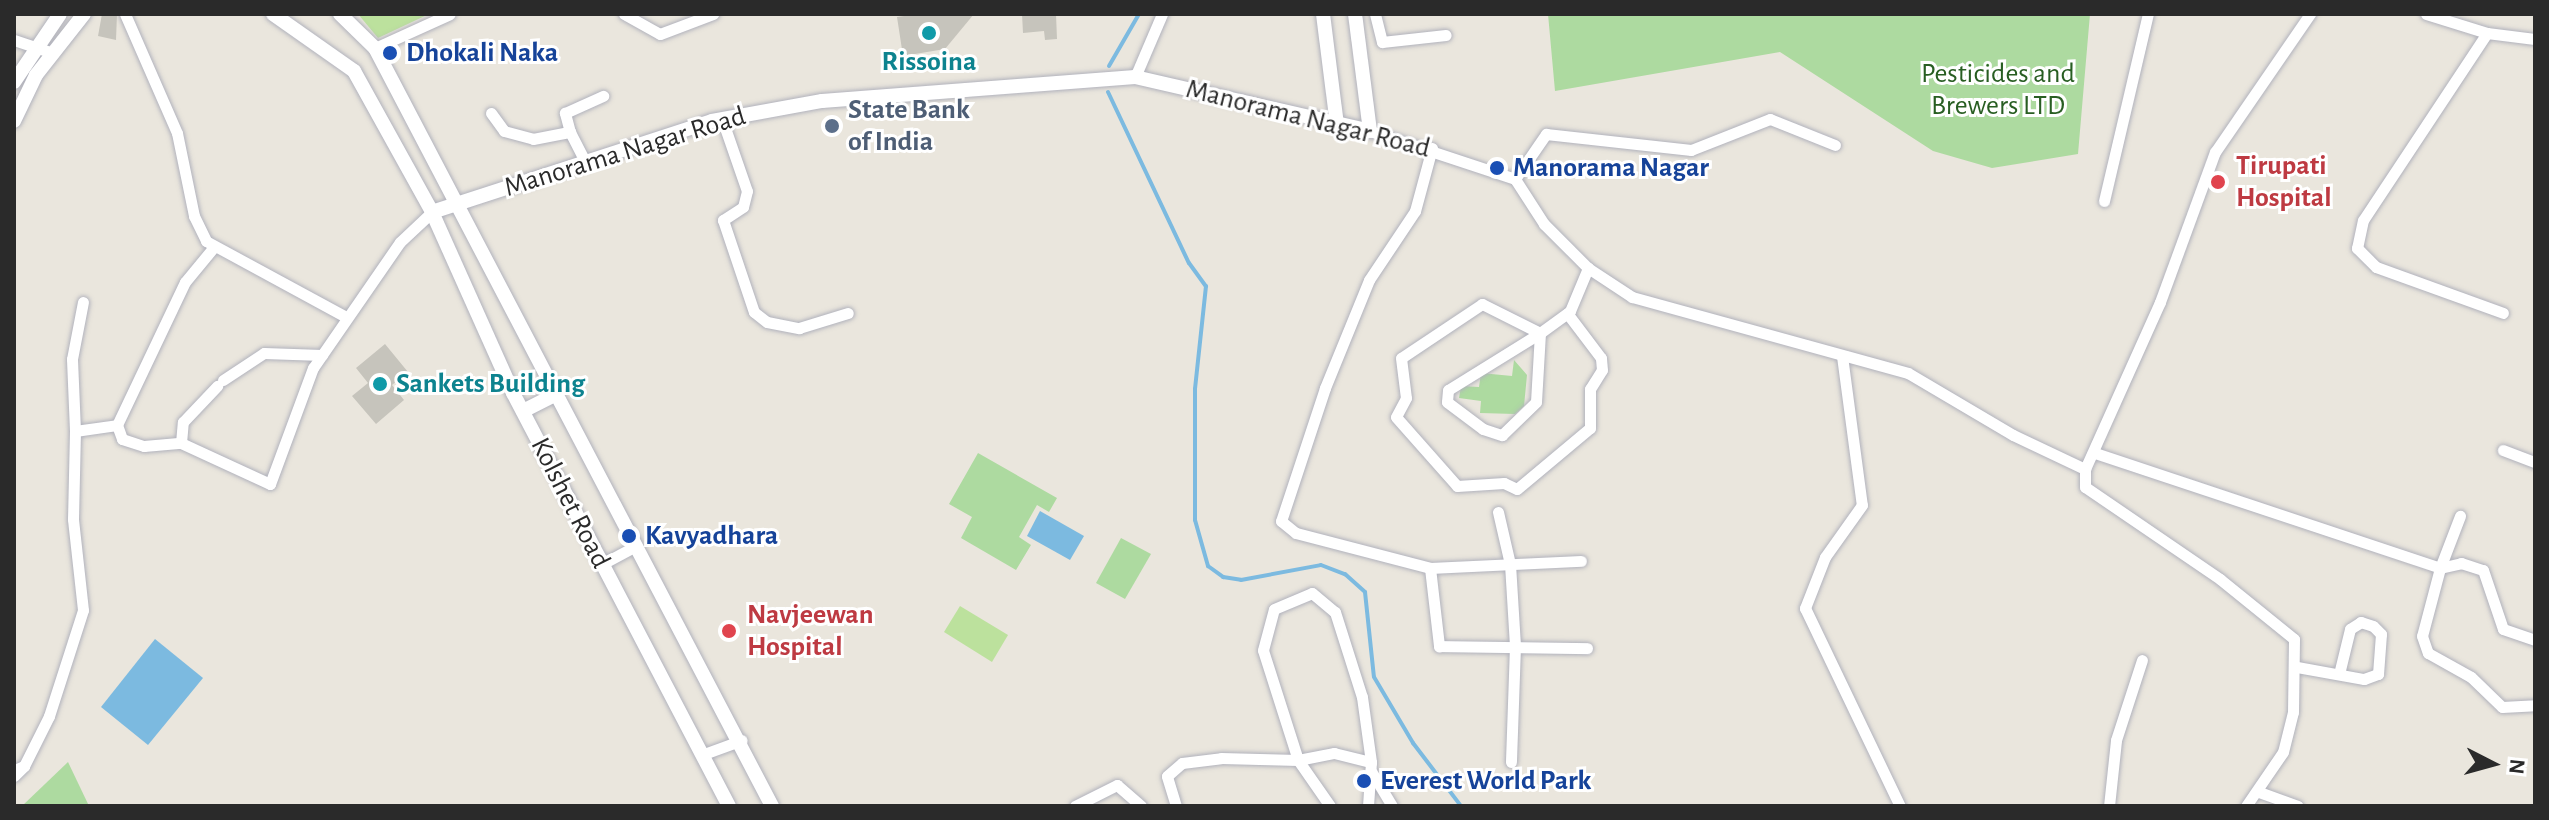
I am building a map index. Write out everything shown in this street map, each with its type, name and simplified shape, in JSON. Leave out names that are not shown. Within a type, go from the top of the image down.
[{"type":"street","points":[[14,82],[60,14]]},
{"type":"street","points":[[14,121],[53,53],[84,14]]},
{"type":"street","points":[[125,14],[177,133],[194,216],[214,247],[344,316]]},
{"type":"street","name":"Kolshet Road","points":[[274,14],[354,71],[432,212],[523,411],[729,806]]},
{"type":"street","name":"Kolshet Road","points":[[340,14],[375,48],[632,548],[742,740],[772,806]]},
{"type":"street","points":[[375,48],[450,14]]},
{"type":"street","points":[[624,14],[660,34],[713,14]]},
{"type":"street","points":[[1135,77],[1162,14]]},
{"type":"street","points":[[1323,14],[1337,125]]},
{"type":"street","points":[[1355,14],[1370,131]]},
{"type":"street","points":[[1375,14],[1382,42],[1446,35]]},
{"type":"street","points":[[2104,201],[2148,14]]},
{"type":"street","points":[[2246,806],[2259,792],[2283,752],[2297,667],[2294,639],[2282,625],[2085,487],[2085,469],[2095,453],[2215,152],[2310,14]]},
{"type":"street","points":[[2426,14],[2487,33],[2535,39]]},
{"type":"street","points":[[2487,33],[2363,220],[2357,248],[2376,267],[2503,313]]},
{"type":"street","points":[[14,40],[38,45],[53,53]]},
{"type":"street","name":"Manorama Nagar Road","points":[[432,212],[457,206],[584,160],[722,119],[822,101],[1135,77],[1370,131],[1432,148],[1515,179]]},
{"type":"street","points":[[584,160],[570,132],[565,113],[603,96]]},
{"type":"street","points":[[491,113],[504,131],[533,139],[570,132]]},
{"type":"street","points":[[722,119],[747,191],[743,207],[723,220],[754,312],[767,322],[799,328],[848,313]]},
{"type":"street","points":[[1835,145],[1770,119],[1691,150],[1546,134],[1515,179],[1544,224],[1588,268],[1632,297],[1908,373],[2013,435],[2085,469]]},
{"type":"street","points":[[1432,148],[1415,211],[1364,294],[1280,517],[1296,533],[1430,568],[1581,561]]},
{"type":"street","points":[[214,247],[185,282],[117,425],[122,439],[144,446],[181,443],[270,484],[301,394],[344,316],[400,242],[432,212]]},
{"type":"street","points":[[1540,333],[1539,393],[1502,435],[1483,429],[1447,402],[1448,390],[1567,313],[1588,268]]},
{"type":"street","points":[[17,771],[49,716],[83,610],[73,519],[75,431],[72,359],[83,302]]},
{"type":"street","points":[[1540,333],[1482,304],[1401,358],[1406,398],[1396,417],[1457,486],[1504,483],[1517,489],[1590,428],[1590,389],[1602,370],[1601,358],[1567,313]]},
{"type":"street","points":[[181,443],[183,422],[220,383],[264,353],[322,355]]},
{"type":"street","points":[[1842,356],[1862,505],[1825,557],[1805,608],[1900,806]]},
{"type":"street","points":[[523,411],[555,395]]},
{"type":"street","points":[[75,431],[117,425]]},
{"type":"street","points":[[2503,450],[2535,462]]},
{"type":"street","points":[[2095,453],[2440,568],[2461,563],[2483,570],[2503,629],[2535,640]]},
{"type":"street","points":[[1498,512],[1510,564],[1515,646],[1511,762]]},
{"type":"street","points":[[2460,516],[2440,568],[2422,636],[2428,653],[2471,677],[2502,707],[2535,705]]},
{"type":"street","points":[[602,564],[632,548]]},
{"type":"street","points":[[1430,568],[1439,646],[1587,648]]},
{"type":"street","points":[[1330,806],[1298,760],[1263,650],[1274,609],[1312,593],[1335,612],[1350,649],[1371,767],[1368,806]]},
{"type":"street","points":[[2297,667],[2340,670],[2364,679],[2378,674],[2381,634],[2373,626],[2361,622],[2350,629],[2340,670]]},
{"type":"street","points":[[2109,806],[2116,740],[2142,660]]},
{"type":"street","points":[[704,754],[742,740]]},
{"type":"street","points":[[1176,806],[1167,776],[1182,763],[1298,760],[1334,753],[1371,767],[1392,806]]},
{"type":"street","points":[[1075,806],[1117,785],[1141,806]]},
{"type":"street","points":[[2259,792],[2298,806]]},
{"type":"green space","points":[[358,14],[429,14],[378,38]]},
{"type":"green space","name":"Pesticides and Brewers LTD","points":[[1548,14],[2090,14],[2078,154],[1992,168],[1933,151],[1780,52],[1555,91]]},
{"type":"green space","points":[[1514,360],[1527,375],[1524,406],[1515,414],[1480,413],[1481,401],[1459,398],[1461,386],[1479,387],[1481,373],[1512,376]]},
{"type":"green space","points":[[978,453],[1057,498],[1049,512],[1037,505],[1019,537],[1031,545],[1016,570],[961,538],[972,517],[949,504]]},
{"type":"green space","points":[[1121,538],[1151,554],[1125,599],[1096,583]]},
{"type":"green space","points":[[960,606],[1008,635],[992,662],[944,632]]},
{"type":"green space","points":[[68,762],[89,806],[22,806]]},
{"type":"water","points":[[1040,511],[1084,536],[1070,560],[1027,536]]},
{"type":"water","points":[[155,639],[203,678],[148,745],[101,707]]},
{"type":"building","points":[[102,14],[117,14],[116,40],[98,36]]},
{"type":"building","name":"Rissoina","points":[[974,14],[945,49],[903,56],[897,17]]},
{"type":"building","points":[[1022,14],[1056,14],[1057,39],[1045,40],[1044,31],[1023,33]]},
{"type":"building","name":"Sankets Building","points":[[385,344],[408,372],[392,385],[404,400],[376,424],[352,396],[368,383],[356,368]]},
{"type":"waterway","points":[[1109,66],[1139,14]]},
{"type":"waterway","points":[[1108,92],[1189,263],[1206,286],[1195,389],[1195,520],[1208,566],[1223,577],[1241,580],[1321,565],[1345,574],[1365,592],[1374,677],[1413,743],[1461,806]]},
{"type":"place","name":"Rissoina","points":[[929,33]]},
{"type":"place","name":"Dhokali Naka","points":[[390,53]]},
{"type":"place","name":"State Bank of India","points":[[832,126]]},
{"type":"place","name":"Manorama Nagar","points":[[1497,168]]},
{"type":"place","name":"Tirupati Hospital","points":[[2218,182]]},
{"type":"place","name":"Sankets Building","points":[[380,384]]},
{"type":"place","name":"Kavyadhara","points":[[629,536]]},
{"type":"place","name":"Navjeewan Hospital","points":[[729,631]]},
{"type":"place","name":"Everest World Park","points":[[1364,781]]}]
